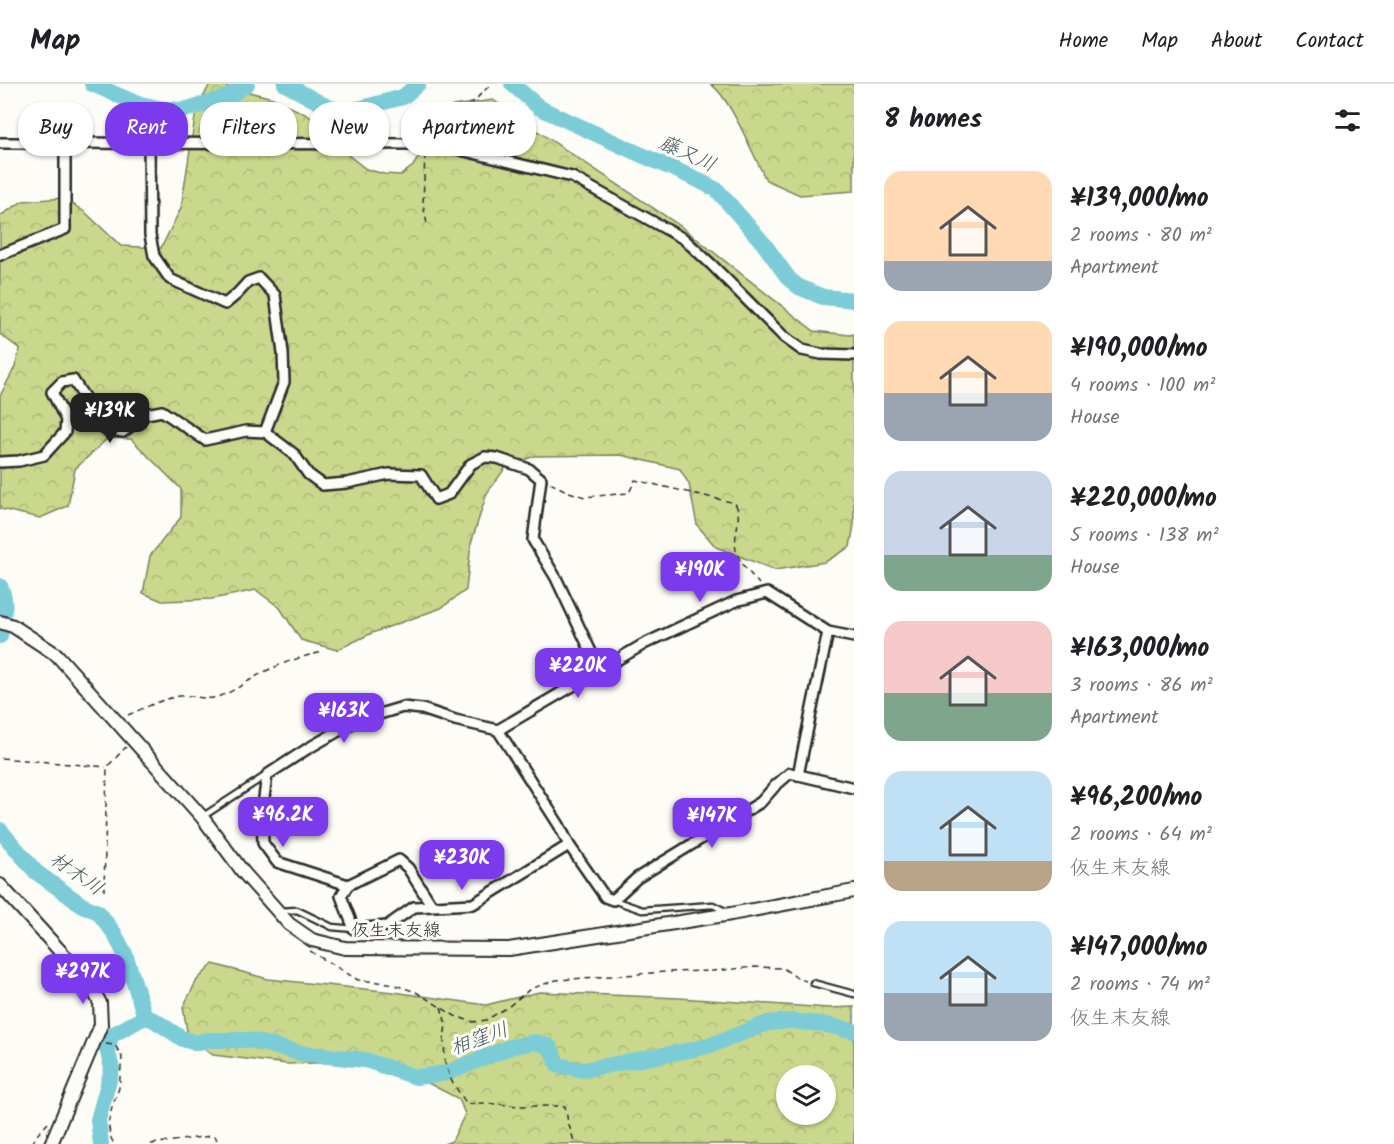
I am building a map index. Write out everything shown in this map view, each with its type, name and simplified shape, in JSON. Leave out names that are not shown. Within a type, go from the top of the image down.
[{"type":"main road","name":"仮生末友線","points":[[0,622],[13,626],[57,655],[202,817],[243,872],[289,924],[312,940],[345,948],[509,949],[731,914],[854,891]]},
{"type":"main road","points":[[0,885],[90,984],[100,1004],[101,1025],[51,1144]]},
{"type":"street","points":[[0,143],[18,143]]},
{"type":"street","points":[[188,143],[401,144]]},
{"type":"street","points":[[0,255],[66,229],[65,156]]},
{"type":"street","points":[[149,156],[150,235],[154,256],[170,279],[225,304],[248,282],[259,278],[276,295],[284,382],[265,432]]},
{"type":"street","points":[[482,156],[572,177],[684,240],[784,337],[802,350],[821,354],[854,355]]},
{"type":"street","points":[[0,462],[19,461],[44,455],[65,432],[66,420],[52,392],[62,382],[73,380],[105,429],[123,432],[146,414],[162,411],[205,440],[246,431],[265,432],[294,454],[308,474],[323,485],[346,483],[389,474],[421,475],[436,499],[449,494],[471,464],[485,457],[497,458],[529,469],[541,479],[533,540],[556,578],[600,670]]},
{"type":"street","points":[[348,885],[277,862],[263,843],[262,813],[267,775],[307,749],[356,722],[403,707],[498,730],[644,644],[736,601],[767,593],[828,632],[854,637]]},
{"type":"street","points":[[798,775],[828,632]]},
{"type":"street","points":[[498,730],[559,825],[569,845],[605,897],[613,900],[637,878],[761,802],[789,773],[854,788]]},
{"type":"street","points":[[432,906],[408,868],[399,860],[348,885],[341,896],[354,929],[387,926],[414,907],[473,904],[569,845]]},
{"type":"lane","points":[[202,817],[267,775]]},
{"type":"lane","points":[[613,900],[642,910],[713,905],[731,914]]},
{"type":"lane","points":[[278,911],[297,910],[332,927],[354,929]]},
{"type":"lane","points":[[813,983],[854,994]]},
{"type":"path","points":[[473,102],[491,84]]},
{"type":"path","points":[[427,224],[423,204],[429,156]]},
{"type":"path","points":[[541,479],[585,497],[628,493],[635,480],[735,503],[739,510],[736,552],[741,562],[767,593]]},
{"type":"path","points":[[117,722],[129,714],[182,695],[201,699],[215,697],[234,690],[261,673],[283,663],[324,651]]},
{"type":"path","points":[[104,891],[107,767],[133,740]]},
{"type":"path","points":[[0,758],[107,767]]},
{"type":"path","points":[[308,949],[358,980],[389,983],[416,992],[455,1016],[473,1022],[486,1020],[508,1007],[530,989],[556,980],[579,977],[755,967],[783,968],[797,978],[813,983]]},
{"type":"path","points":[[441,1006],[446,1024],[445,1063],[452,1082],[467,1104],[565,1106],[575,1144]]},
{"type":"path","points":[[114,1144],[108,1124],[119,1088],[122,1057],[115,1045]]},
{"type":"path","points":[[151,1144],[210,1137],[215,1137],[219,1144]]},
{"type":"green space","points":[[210,84],[216,84],[281,102],[201,102]]},
{"type":"green space","points":[[710,84],[854,84],[854,191],[800,195],[766,180],[733,113],[725,100]]},
{"type":"green space","points":[[200,103],[200,156],[297,156],[297,110],[309,116],[309,156],[349,156],[366,169],[384,174],[401,175],[413,166],[419,156],[536,156],[536,130],[679,225],[814,331],[854,334],[854,525],[850,547],[825,562],[775,570],[716,547],[697,525],[689,484],[680,469],[621,455],[534,456],[506,467],[487,493],[471,543],[466,590],[441,608],[372,633],[337,650],[301,640],[280,608],[256,590],[212,599],[162,601],[143,593],[150,556],[181,517],[181,489],[131,439],[108,438],[75,469],[68,506],[40,518],[0,509],[0,396],[15,367],[20,349],[0,334],[0,216],[23,201],[64,198],[86,213],[121,246],[161,248],[181,208],[196,111]]},
{"type":"green space","points":[[213,964],[268,979],[393,992],[486,1005],[539,992],[828,1008],[854,1007],[854,1144],[444,1144],[452,1141],[465,1114],[459,1099],[399,1068],[370,1061],[287,1064],[213,1055],[188,1037],[183,1007],[197,980]]},
{"type":"waterway","name":"藤又川","points":[[92,84],[136,103],[163,109],[184,110],[226,98],[247,84]]},
{"type":"waterway","name":"藤又川","points":[[285,84],[343,113],[403,97],[418,84]]},
{"type":"waterway","name":"藤又川","points":[[512,84],[540,108],[717,190],[764,244],[789,279],[799,287],[823,297],[854,300]]},
{"type":"waterway","name":"材木川","points":[[0,586],[4,599],[0,636]]},
{"type":"waterway","name":"材木川","points":[[0,830],[36,872],[82,905],[98,912],[114,933],[125,954],[145,1017]]},
{"type":"waterway","name":"相窪川","points":[[145,1017],[154,1020],[183,1039],[196,1043],[206,1040],[249,1040],[300,1053],[365,1060],[416,1077],[447,1073],[510,1047],[536,1042],[550,1047],[558,1065],[583,1070],[711,1045],[768,1023],[790,1021],[822,1024],[854,1031]]},
{"type":"waterway","name":"材木川","points":[[101,1144],[98,1120],[112,1069],[107,1048],[112,1035],[145,1017]]}]
